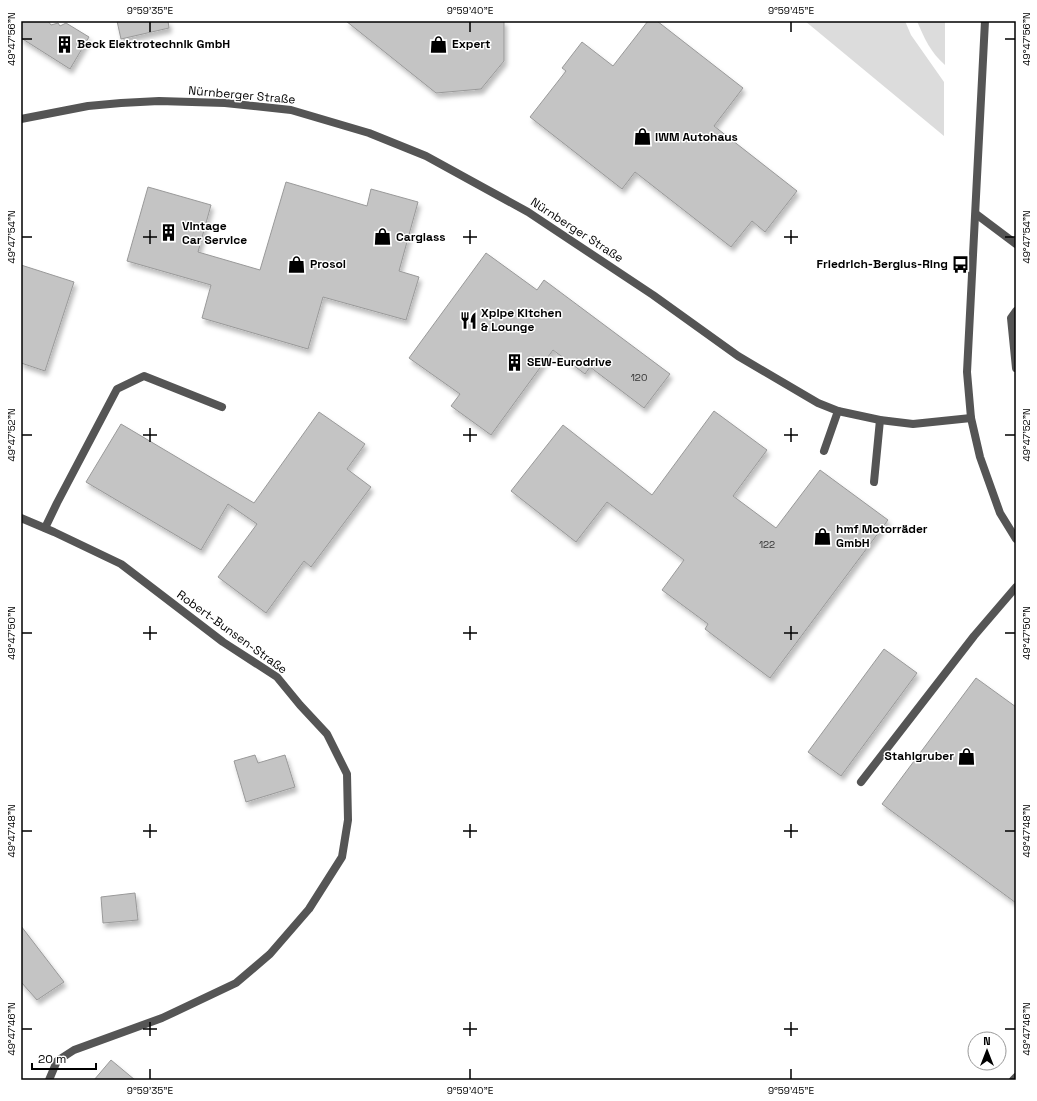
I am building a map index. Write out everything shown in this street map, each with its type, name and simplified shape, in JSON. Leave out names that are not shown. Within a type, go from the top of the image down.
[{"type":"street","points":[[985,21],[967,372],[971,418],[980,457],[1000,512],[1016,539]]},
{"type":"street","name":"Nürnberger Straße","points":[[21,119],[88,106],[121,103],[159,101],[225,103],[292,110],[369,133],[426,156],[528,212],[653,295],[738,356],[818,404],[838,411],[880,420],[913,424],[971,418]]},
{"type":"street","points":[[976,214],[1016,244]]},
{"type":"street","points":[[1016,311],[1011,318],[1016,368]]},
{"type":"street","points":[[45,528],[117,389],[144,376],[222,407]]},
{"type":"street","points":[[824,451],[838,411]]},
{"type":"street","points":[[874,482],[880,420]]},
{"type":"street","name":"Robert-Bunsen-Straße","points":[[21,518],[121,564],[223,642],[277,676],[300,705],[327,734],[347,774],[348,820],[342,856],[309,909],[270,954],[236,983],[162,1018],[74,1050],[57,1061],[49,1080]]},
{"type":"street","points":[[861,782],[974,636],[1016,587]]},
{"type":"street","points":[[1013,1080],[1016,1077]]},
{"type":"shaded area","points":[[805,21],[905,21],[911,35],[944,82],[944,136]]},
{"type":"shaded area","points":[[917,21],[945,21],[945,65],[928,45]]},
{"type":"building","name":"Beck Elektrotechnik GmbH","points":[[21,21],[48,21],[51,25],[58,23],[60,26],[66,23],[89,37],[70,69],[21,38]]},
{"type":"building","points":[[117,21],[168,21],[169,28],[121,39]]},
{"type":"building","name":"Expert","points":[[346,21],[504,21],[504,61],[481,89],[436,93]]},
{"type":"building","name":"IWM Autohaus","points":[[648,21],[657,21],[743,88],[714,126],[797,191],[765,232],[752,221],[731,247],[635,172],[622,189],[530,117],[566,71],[562,68],[582,42],[613,66]]},
{"type":"building","points":[[286,182],[367,206],[371,189],[418,202],[399,271],[419,277],[406,320],[323,297],[308,349],[202,318],[211,285],[127,261],[148,187],[211,205],[198,252],[260,270]]},
{"type":"building","points":[[486,253],[537,290],[544,280],[670,374],[644,408],[590,367],[585,374],[553,350],[491,435],[451,406],[460,394],[409,358]]},
{"type":"building","points":[[21,265],[74,282],[45,371],[21,363]]},
{"type":"building","points":[[714,411],[767,450],[733,496],[776,528],[820,470],[888,520],[770,678],[705,629],[708,624],[662,590],[684,560],[607,502],[576,542],[511,491],[563,425],[652,495]]},
{"type":"building","points":[[319,412],[365,444],[347,469],[371,487],[311,567],[304,561],[266,613],[218,577],[257,524],[228,504],[201,550],[86,482],[121,424],[254,503]]},
{"type":"building","points":[[884,649],[917,673],[841,776],[808,752]]},
{"type":"building","name":"Stahlgruber","points":[[976,678],[1016,707],[1016,903],[882,804]]},
{"type":"building","points":[[255,755],[258,763],[285,755],[295,787],[246,802],[234,761]]},
{"type":"building","points":[[135,893],[138,920],[103,923],[101,897]]},
{"type":"building","points":[[21,926],[64,982],[37,1000],[21,982]]},
{"type":"building","points":[[111,1060],[135,1080],[94,1080]]},
{"type":"place","name":"Beck Elektrotechnik GmbH","points":[[64,44]]},
{"type":"place","name":"Expert","points":[[439,44]]},
{"type":"place","name":"IWM Autohaus","points":[[642,137]]},
{"type":"place","name":"Vintage Car Service","points":[[169,233]]},
{"type":"place","name":"Carglass","points":[[383,237]]},
{"type":"place","name":"Prosol","points":[[297,264]]},
{"type":"place","name":"Friedrich-Bergius-Ring","points":[[961,264]]},
{"type":"place","name":"Xpipe Kitchen & Lounge","points":[[468,320]]},
{"type":"place","name":"SEW-Eurodrive","points":[[514,362]]},
{"type":"place","name":"hmf Motorräder GmbH","points":[[823,536]]},
{"type":"place","name":"Stahlgruber","points":[[967,756]]}]
